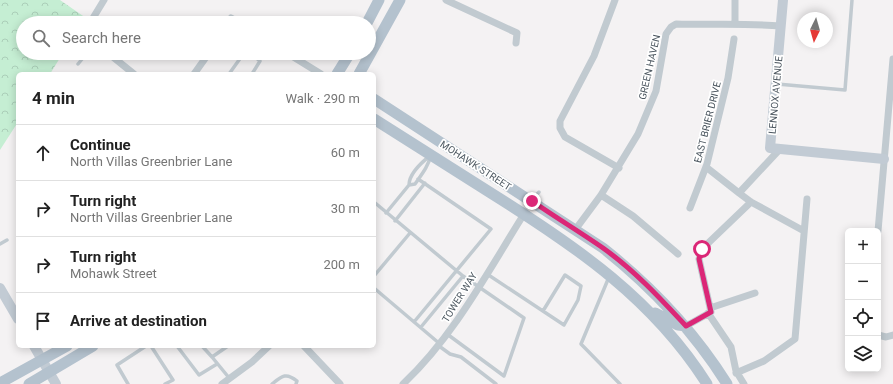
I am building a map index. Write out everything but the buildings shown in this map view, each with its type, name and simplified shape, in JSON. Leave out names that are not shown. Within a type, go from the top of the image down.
[{"type":"main road","points":[[371,16],[380,0]]},
{"type":"main road","points":[[376,43],[400,0]]},
{"type":"main road","points":[[338,72],[346,60]]},
{"type":"main road","points":[[360,72],[367,60]]},
{"type":"main road","name":"MOHAWK STREET","points":[[376,100],[532,201],[624,264],[661,299],[686,326],[727,384]]},
{"type":"main road","name":"MOHAWK STREET","points":[[376,120],[524,214],[610,274],[648,309],[676,341],[707,384]]},
{"type":"main road","points":[[490,193],[522,204],[532,201]]},
{"type":"main road","points":[[524,214],[530,212],[556,217]]},
{"type":"main road","points":[[648,309],[678,325],[686,326]]},
{"type":"main road","points":[[0,383],[64,348]]},
{"type":"main road","points":[[29,384],[50,373],[90,348]]},
{"type":"street","points":[[94,16],[104,0]]},
{"type":"street","points":[[446,0],[517,33],[516,43]]},
{"type":"street","points":[[615,0],[594,56],[560,122],[560,128],[565,137],[619,168]]},
{"type":"street","points":[[735,0],[735,24]]},
{"type":"street","name":"LENNOX AVENUE","points":[[780,149],[770,148],[783,0]]},
{"type":"street","name":"GREEN HAVEN","points":[[575,230],[619,168],[638,134],[656,91],[659,64],[668,30],[676,24],[745,23],[781,26]]},
{"type":"street","name":"EAST BRIER DRIVE","points":[[690,208],[706,167],[728,78],[734,39]]},
{"type":"street","points":[[878,228],[893,59]]},
{"type":"street","points":[[117,60],[132,72]]},
{"type":"street","points":[[195,72],[204,60]]},
{"type":"street","points":[[298,60],[318,72]]},
{"type":"street","points":[[739,194],[746,184],[780,149],[884,159]]},
{"type":"street","points":[[706,167],[750,202],[804,231]]},
{"type":"street","points":[[601,195],[633,216],[678,254]]},
{"type":"street","points":[[736,373],[764,361],[795,339],[807,199]]},
{"type":"street","points":[[744,384],[736,373],[731,347],[709,311],[699,259],[702,249],[750,202]]},
{"type":"street","name":"TOWER WAY","points":[[403,384],[440,345],[448,334],[524,214]]},
{"type":"street","points":[[0,288],[16,316]]},
{"type":"street","points":[[686,326],[709,311],[755,293]]},
{"type":"street","points":[[881,336],[886,337],[893,335]]},
{"type":"street","points":[[35,348],[56,384]]},
{"type":"street","points":[[222,384],[267,348]]},
{"type":"street","points":[[306,348],[340,384]]},
{"type":"lane","points":[[776,84],[844,90],[852,0]]},
{"type":"lane","points":[[78,64],[81,60]]},
{"type":"lane","points":[[230,72],[239,60]]},
{"type":"lane","points":[[253,72],[260,61],[259,60]]},
{"type":"lane","points":[[386,213],[409,185],[414,184],[418,179],[428,165],[431,155]]},
{"type":"lane","points":[[409,185],[409,180],[422,162],[431,155]]},
{"type":"lane","points":[[414,322],[491,229],[418,179]]},
{"type":"lane","points":[[395,221],[425,183]]},
{"type":"lane","points":[[532,201],[539,192]]},
{"type":"lane","points":[[376,204],[477,288],[524,318],[504,376],[448,334]]},
{"type":"lane","points":[[376,274],[410,233]]},
{"type":"lane","points":[[0,244],[6,240]]},
{"type":"lane","points":[[486,274],[564,325],[578,300],[581,286],[565,275],[543,311]]},
{"type":"lane","points":[[610,274],[581,344],[620,384]]},
{"type":"lane","points":[[421,327],[463,276]]},
{"type":"lane","points":[[376,290],[421,327],[450,354],[461,357],[496,384]]},
{"type":"lane","points":[[128,384],[117,365],[143,348]]},
{"type":"lane","points":[[152,348],[173,380],[165,384]]},
{"type":"lane","points":[[179,348],[199,375],[218,364]]},
{"type":"lane","points":[[204,348],[230,379]]},
{"type":"lane","points":[[212,357],[225,348]]},
{"type":"lane","points":[[272,384],[283,375],[292,376],[297,383]]},
{"type":"green space","points":[[0,0],[60,0],[83,16],[16,16],[16,60],[59,60],[51,72],[16,72],[16,125],[0,150]]},
{"type":"route","points":[[532,201],[603,248],[624,264],[661,299],[686,326],[711,312],[699,259],[702,249]]}]
